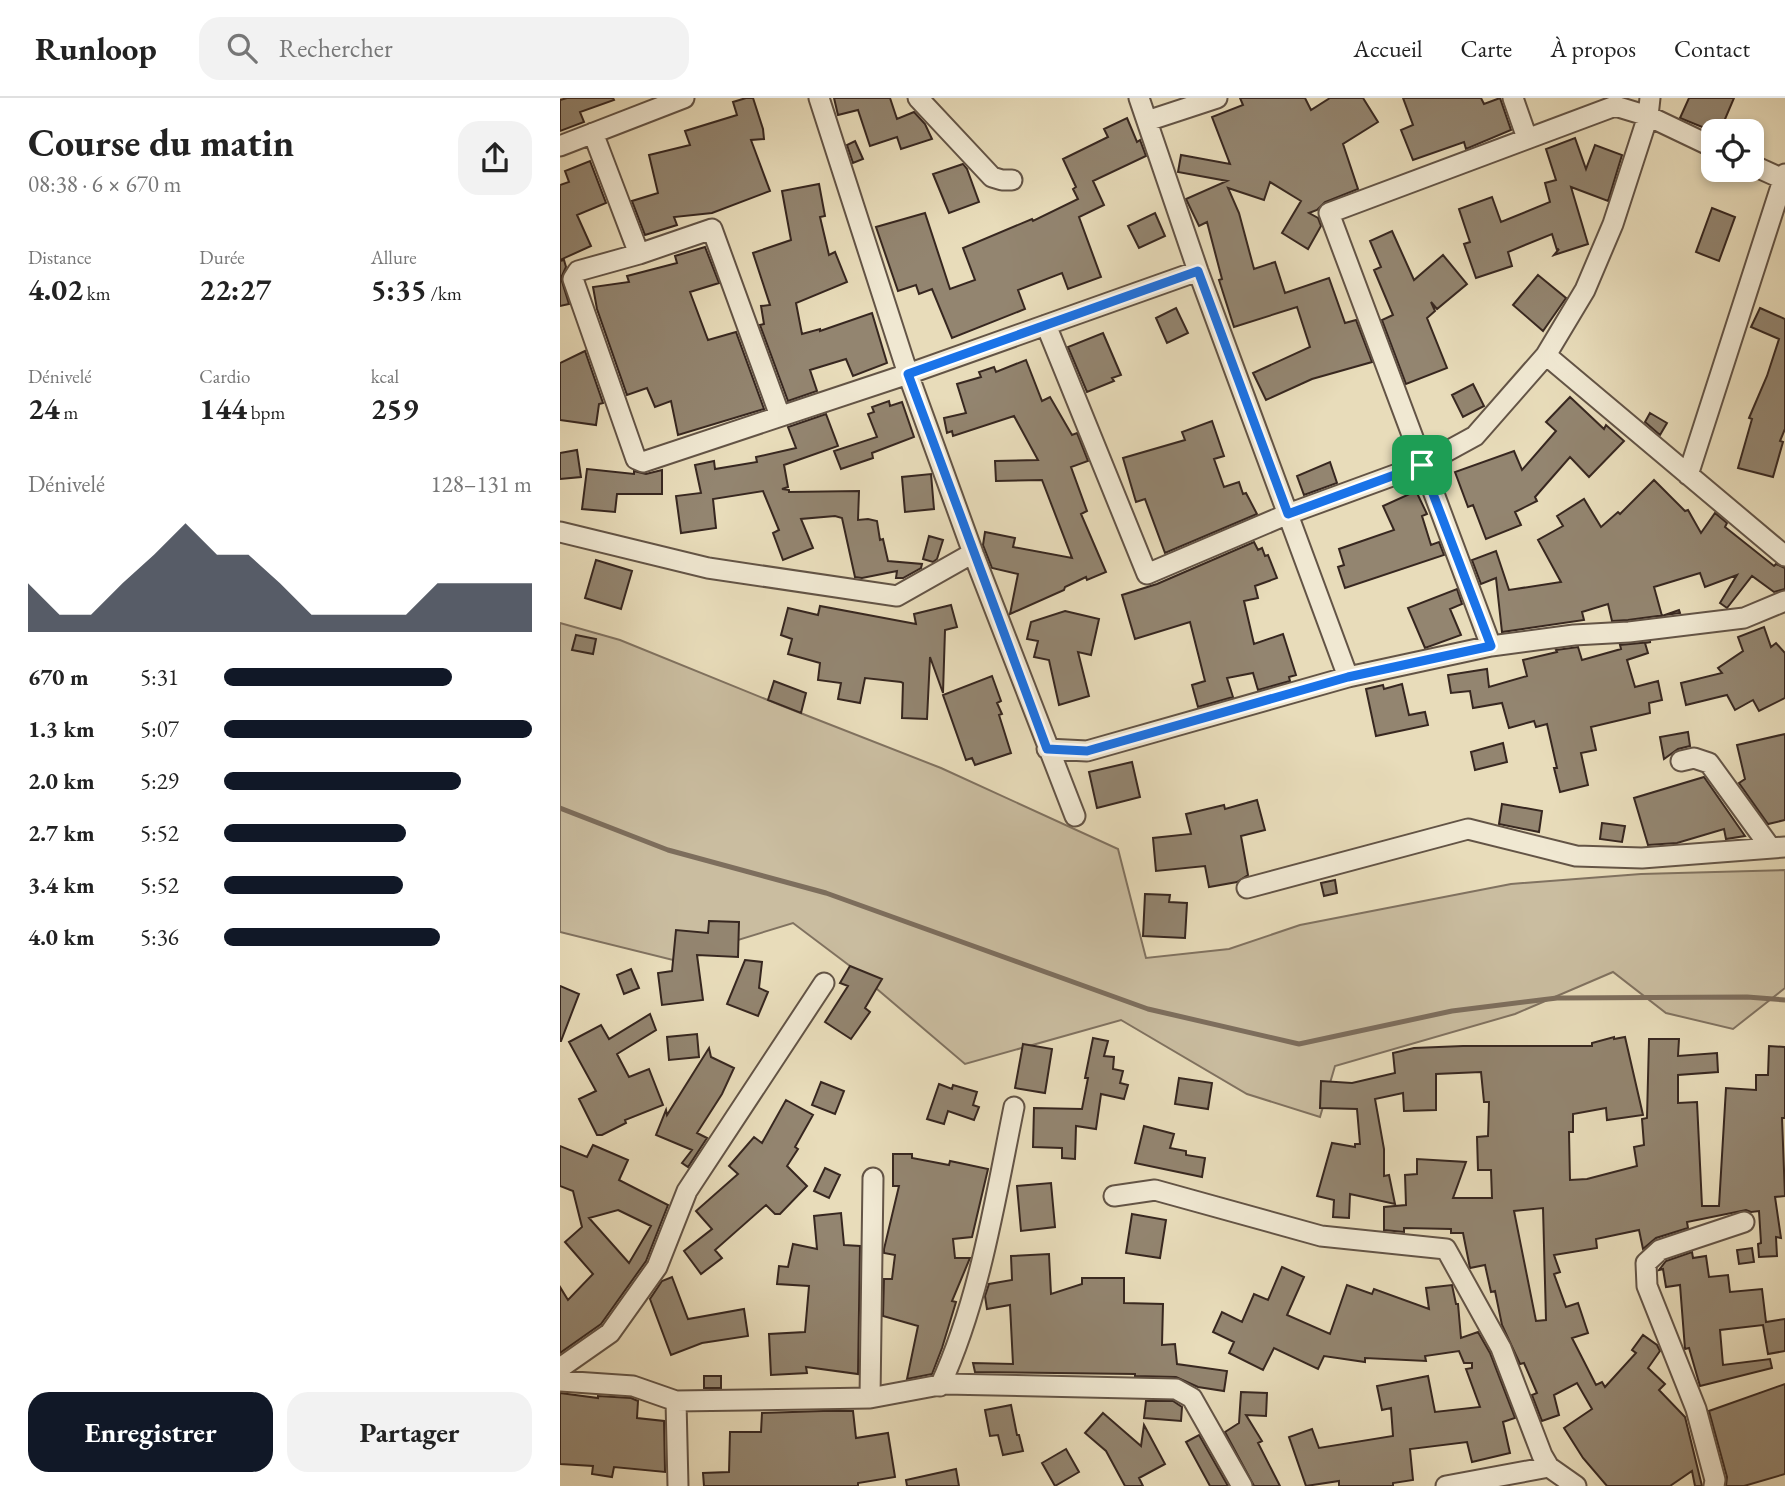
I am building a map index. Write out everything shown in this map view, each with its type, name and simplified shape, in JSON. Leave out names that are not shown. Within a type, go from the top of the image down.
[{"type":"street","points":[[560,146],[684,98]]},
{"type":"street","points":[[819,98],[908,374],[1047,749],[1075,816]]},
{"type":"street","points":[[918,98],[992,177],[1012,180]]},
{"type":"street","points":[[1139,98],[1198,271],[1348,677]]},
{"type":"street","points":[[1147,121],[1217,98]]},
{"type":"street","points":[[1513,98],[1527,138]]},
{"type":"street","points":[[1491,646],[1329,213],[1615,106],[1649,107],[1701,140]]},
{"type":"street","points":[[1046,325],[1147,574],[1288,514],[1422,465],[1475,436],[1546,355],[1585,290],[1613,224],[1649,107]]},
{"type":"street","points":[[593,133],[639,254]]},
{"type":"street","points":[[1688,475],[1784,178],[1764,170]]},
{"type":"street","points":[[780,416],[715,232],[709,229],[639,254],[578,271],[573,279],[636,458],[643,462],[908,374],[1198,271]]},
{"type":"street","points":[[1546,355],[1785,556]]},
{"type":"street","points":[[560,532],[708,568],[897,596],[973,553]]},
{"type":"street","points":[[1047,749],[1087,751],[1348,677],[1491,646],[1744,618],[1785,601]]},
{"type":"street","points":[[1681,761],[1694,758],[1709,763],[1777,847]]},
{"type":"street","points":[[1247,888],[1468,829],[1576,856],[1642,858],[1777,847]]},
{"type":"street","points":[[560,1368],[610,1333],[657,1267],[687,1191],[824,982]]},
{"type":"street","points":[[940,1386],[955,1352],[987,1239],[1014,1107]]},
{"type":"street","points":[[870,1398],[873,1178]]},
{"type":"street","points":[[1114,1196],[1154,1190],[1321,1236],[1446,1249],[1501,1348],[1542,1455],[1549,1467],[1576,1486]]},
{"type":"street","points":[[1714,1486],[1715,1480],[1696,1409],[1647,1286],[1646,1264],[1660,1250],[1744,1222]]},
{"type":"street","points":[[560,1381],[634,1385],[676,1401],[870,1398],[940,1386],[1176,1389],[1192,1398],[1242,1486]]},
{"type":"street","points":[[676,1401],[678,1486]]},
{"type":"street","points":[[1446,1486],[1549,1467]]},
{"type":"shaded area","points":[[560,623],[620,640],[941,768],[1118,849],[1146,958],[1229,949],[1300,925],[1511,884],[1641,874],[1785,870],[1785,988],[1733,1029],[1666,1013],[1613,972],[1515,1014],[1335,1066],[1320,1117],[1247,1094],[1121,1020],[965,1064],[850,966],[793,923],[673,960],[560,932]]},
{"type":"building","points":[[753,98],[763,129],[764,139],[751,140],[770,191],[712,213],[674,217],[677,225],[645,235],[632,201],[658,193],[649,155],[690,145],[685,131],[737,115],[733,102]]},
{"type":"building","points":[[834,98],[890,98],[897,119],[914,112],[925,124],[932,139],[901,149],[897,137],[870,146],[858,110],[838,115]]},
{"type":"building","points":[[1240,98],[1305,98],[1311,110],[1330,98],[1363,98],[1378,122],[1343,144],[1358,189],[1325,202],[1309,213],[1318,218],[1321,226],[1308,249],[1282,233],[1301,201],[1270,182],[1264,200],[1228,188],[1239,213],[1254,269],[1275,262],[1285,293],[1329,278],[1345,323],[1356,320],[1372,362],[1312,379],[1266,400],[1253,373],[1310,347],[1297,307],[1234,327],[1219,280],[1222,279],[1207,222],[1199,226],[1186,199],[1227,181],[1178,172],[1181,155],[1230,164],[1212,117],[1243,105]]},
{"type":"building","points":[[1403,98],[1481,98],[1484,104],[1500,98],[1511,130],[1466,149],[1464,142],[1413,160],[1401,130],[1413,125]]},
{"type":"building","points":[[1689,98],[1734,98],[1725,119],[1701,119],[1701,127],[1680,118]]},
{"type":"building","points":[[560,100],[614,100],[580,112],[584,122],[560,131]]},
{"type":"building","points":[[1127,118],[1146,156],[1093,181],[1104,205],[1079,217],[1101,277],[1068,289],[1062,273],[1018,290],[1025,309],[952,338],[932,289],[919,294],[916,285],[898,291],[876,227],[925,213],[950,289],[975,280],[963,248],[1032,219],[1033,221],[1078,199],[1073,189],[1076,187],[1063,159],[1108,137],[1104,129]]},
{"type":"building","points":[[1575,138],[1586,169],[1595,145],[1622,155],[1608,201],[1571,187],[1588,244],[1554,255],[1559,249],[1557,250],[1552,234],[1508,252],[1512,266],[1476,278],[1464,244],[1470,242],[1459,209],[1492,197],[1501,222],[1550,202],[1545,183],[1556,180],[1546,149]]},
{"type":"building","points":[[855,141],[863,159],[853,163],[847,145]]},
{"type":"building","points":[[590,161],[606,203],[577,215],[591,246],[560,260],[560,185],[569,182],[565,171]]},
{"type":"building","points":[[963,164],[979,202],[949,213],[933,174]]},
{"type":"building","points":[[819,184],[825,216],[820,217],[829,255],[835,252],[847,282],[796,303],[802,334],[820,331],[872,313],[887,363],[853,376],[846,359],[810,370],[817,391],[788,401],[760,325],[764,324],[761,306],[770,305],[753,253],[791,240],[782,191]]},
{"type":"building","points":[[1712,208],[1735,217],[1719,261],[1696,252]]},
{"type":"building","points":[[1155,213],[1165,236],[1139,248],[1128,226]]},
{"type":"building","points":[[1392,231],[1414,280],[1443,255],[1467,284],[1437,309],[1431,302],[1435,311],[1427,318],[1447,368],[1406,384],[1382,320],[1393,315],[1374,270],[1381,267],[1370,241]]},
{"type":"building","points":[[705,247],[719,283],[690,292],[708,340],[736,332],[764,409],[678,435],[671,401],[655,407],[647,388],[627,395],[597,309],[593,287],[629,282],[627,276],[677,263],[675,256]]},
{"type":"building","points":[[564,260],[566,267],[561,278],[569,304],[560,306],[560,261]]},
{"type":"building","points":[[1538,275],[1566,298],[1543,331],[1513,305]]},
{"type":"building","points":[[1176,308],[1188,333],[1167,343],[1156,318]]},
{"type":"building","points":[[1760,308],[1785,319],[1785,429],[1773,477],[1738,468],[1752,419],[1749,418],[1779,339],[1751,327]]},
{"type":"building","points":[[1103,333],[1121,375],[1112,378],[1114,381],[1087,392],[1068,347]]},
{"type":"building","points":[[585,351],[603,403],[599,404],[596,425],[560,420],[560,363]]},
{"type":"building","points":[[1026,360],[1042,401],[1050,397],[1072,435],[1077,433],[1088,461],[1071,467],[1087,511],[1081,514],[1106,572],[1087,580],[1086,577],[1010,614],[1018,574],[992,568],[983,545],[985,532],[1015,538],[1013,547],[1072,558],[1042,480],[996,481],[995,461],[1038,460],[1014,416],[953,436],[952,431],[947,433],[944,418],[966,413],[957,384],[981,377],[979,372],[994,367],[996,372]]},
{"type":"building","points":[[1473,384],[1484,406],[1463,417],[1452,395]]},
{"type":"building","points":[[1570,397],[1604,429],[1606,425],[1624,441],[1589,477],[1570,457],[1535,497],[1537,501],[1515,512],[1521,525],[1486,539],[1473,505],[1468,507],[1455,472],[1514,451],[1522,470],[1556,431],[1546,422]]},
{"type":"building","points":[[889,401],[890,406],[902,402],[914,437],[872,453],[873,458],[841,469],[834,451],[877,437],[868,414],[874,412],[872,407]]},
{"type":"building","points":[[1650,413],[1667,423],[1660,435],[1645,422]]},
{"type":"building","points":[[826,414],[838,446],[784,465],[788,487],[782,489],[789,492],[859,491],[858,520],[877,521],[880,540],[883,539],[888,561],[922,564],[921,568],[903,578],[896,578],[897,571],[855,577],[842,518],[835,516],[801,519],[813,548],[783,560],[773,533],[779,530],[763,491],[713,499],[716,528],[681,533],[676,496],[701,493],[695,465],[714,461],[715,469],[757,462],[756,457],[796,448],[788,427]]},
{"type":"building","points":[[1212,421],[1224,456],[1214,459],[1224,487],[1239,482],[1243,494],[1246,493],[1257,514],[1165,553],[1145,499],[1136,502],[1123,458],[1185,440],[1182,432]]},
{"type":"building","points":[[577,450],[581,477],[560,479],[560,453]]},
{"type":"building","points":[[1330,462],[1337,483],[1304,495],[1297,476]]},
{"type":"building","points":[[587,469],[634,474],[634,471],[646,474],[662,470],[662,494],[617,494],[615,512],[582,509]]},
{"type":"building","points":[[931,474],[934,509],[905,512],[902,477]]},
{"type":"building","points":[[1654,480],[1685,511],[1688,510],[1701,533],[1715,513],[1727,523],[1725,527],[1774,566],[1776,564],[1785,568],[1785,589],[1774,592],[1752,576],[1727,608],[1720,603],[1737,575],[1705,587],[1700,573],[1654,587],[1662,615],[1612,621],[1608,604],[1582,612],[1584,620],[1502,632],[1496,578],[1481,584],[1472,560],[1496,551],[1509,590],[1561,582],[1538,540],[1563,526],[1557,516],[1584,499],[1601,527],[1618,512],[1620,514]]},
{"type":"building","points":[[1416,491],[1427,514],[1422,516],[1431,545],[1439,542],[1444,555],[1345,588],[1338,567],[1344,565],[1339,549],[1394,530],[1383,506]]},
{"type":"building","points":[[929,536],[943,540],[937,559],[933,562],[923,559]]},
{"type":"building","points":[[1254,542],[1258,550],[1262,548],[1265,556],[1268,555],[1277,578],[1255,586],[1258,598],[1244,601],[1254,644],[1283,634],[1296,675],[1289,677],[1290,681],[1258,690],[1253,673],[1227,678],[1233,697],[1198,707],[1192,685],[1205,681],[1190,622],[1135,639],[1122,595],[1157,584]]},
{"type":"building","points":[[596,560],[632,571],[621,609],[585,598]]},
{"type":"building","points":[[1457,589],[1462,604],[1450,609],[1461,635],[1425,648],[1408,608]]},
{"type":"building","points":[[951,605],[957,627],[945,630],[943,693],[930,657],[927,719],[902,718],[901,682],[865,678],[860,703],[838,699],[841,683],[818,680],[820,663],[788,654],[792,639],[781,635],[788,608],[818,615],[820,606],[916,624],[914,614]]},
{"type":"building","points":[[1065,611],[1099,619],[1091,655],[1078,652],[1089,696],[1059,705],[1049,660],[1034,657],[1038,641],[1027,639],[1031,622]]},
{"type":"building","points":[[1764,627],[1771,647],[1776,643],[1785,653],[1785,698],[1759,711],[1753,700],[1735,710],[1727,695],[1686,705],[1681,683],[1722,673],[1718,668],[1743,651],[1738,637]]},
{"type":"building","points":[[576,635],[596,639],[593,654],[572,650]]},
{"type":"building","points":[[1651,642],[1645,643],[1648,653],[1627,660],[1635,687],[1658,681],[1662,700],[1649,703],[1650,713],[1591,727],[1596,750],[1581,753],[1588,785],[1560,792],[1547,724],[1536,727],[1534,721],[1509,728],[1502,703],[1473,708],[1470,691],[1451,693],[1448,675],[1487,669],[1489,687],[1527,676],[1523,660],[1557,652],[1556,650],[1578,647],[1582,660],[1621,649],[1620,645]]},
{"type":"building","points":[[992,676],[1001,701],[997,703],[1002,714],[999,715],[1011,753],[975,765],[972,758],[966,760],[943,695]]},
{"type":"building","points":[[774,681],[806,693],[801,713],[768,700]]},
{"type":"building","points":[[1402,684],[1409,715],[1425,712],[1428,725],[1376,736],[1366,689],[1383,685],[1384,689]]},
{"type":"building","points":[[1688,732],[1690,746],[1678,749],[1664,759],[1660,737]]},
{"type":"building","points":[[1785,734],[1785,820],[1768,824],[1739,783],[1745,779],[1737,745]]},
{"type":"building","points":[[1503,743],[1507,762],[1475,770],[1471,752]]},
{"type":"building","points":[[1132,762],[1140,797],[1097,808],[1089,772]]},
{"type":"building","points":[[1704,777],[1745,836],[1726,839],[1724,829],[1677,843],[1648,845],[1634,798]]},
{"type":"building","points":[[1257,800],[1265,830],[1241,836],[1248,875],[1237,882],[1209,887],[1205,866],[1156,871],[1153,838],[1191,834],[1186,814],[1224,805],[1225,809]]},
{"type":"building","points":[[1502,804],[1542,811],[1539,832],[1499,824]]},
{"type":"building","points":[[1602,823],[1625,826],[1622,842],[1600,839]]},
{"type":"building","points":[[1335,880],[1337,893],[1324,896],[1321,883]]},
{"type":"building","points":[[1145,894],[1170,895],[1169,902],[1187,903],[1185,938],[1143,936]]},
{"type":"building","points":[[709,921],[739,922],[738,957],[697,955],[703,1000],[662,1005],[658,973],[672,971],[676,930],[708,933]]},
{"type":"building","points":[[745,960],[762,962],[759,988],[768,992],[758,1016],[727,1004]]},
{"type":"building","points":[[850,966],[882,979],[865,1008],[870,1012],[851,1039],[825,1022],[848,986],[840,983]]},
{"type":"building","points":[[631,969],[639,988],[624,994],[617,975]]},
{"type":"building","points":[[560,986],[579,994],[561,1041],[560,1041]]},
{"type":"building","points":[[650,1014],[656,1030],[617,1054],[629,1077],[649,1069],[663,1105],[597,1135],[579,1099],[596,1091],[569,1042],[601,1025],[609,1039]]},
{"type":"building","points":[[697,1034],[699,1057],[669,1060],[667,1037]]},
{"type":"building","points":[[1625,1037],[1643,1115],[1607,1120],[1606,1108],[1573,1114],[1573,1132],[1569,1132],[1570,1180],[1587,1179],[1637,1166],[1634,1147],[1644,1145],[1642,1119],[1647,1118],[1649,1039],[1679,1039],[1678,1056],[1717,1053],[1718,1072],[1678,1075],[1678,1103],[1697,1102],[1702,1206],[1719,1206],[1726,1088],[1756,1090],[1756,1075],[1768,1075],[1769,1046],[1785,1047],[1785,1118],[1782,1118],[1785,1196],[1775,1197],[1781,1238],[1776,1237],[1777,1256],[1759,1257],[1759,1211],[1746,1210],[1687,1222],[1688,1228],[1656,1238],[1643,1249],[1639,1230],[1596,1239],[1597,1248],[1554,1255],[1560,1272],[1554,1274],[1566,1307],[1578,1303],[1588,1333],[1572,1338],[1596,1385],[1602,1382],[1605,1387],[1636,1353],[1632,1350],[1643,1335],[1657,1345],[1660,1351],[1648,1368],[1665,1384],[1659,1390],[1685,1417],[1702,1486],[1695,1486],[1692,1471],[1670,1486],[1607,1486],[1583,1458],[1564,1428],[1592,1409],[1577,1383],[1554,1395],[1559,1415],[1542,1421],[1532,1395],[1537,1393],[1524,1363],[1520,1364],[1502,1325],[1495,1291],[1491,1292],[1485,1265],[1470,1268],[1463,1233],[1451,1233],[1451,1229],[1404,1228],[1404,1232],[1384,1230],[1384,1207],[1406,1205],[1405,1175],[1417,1174],[1417,1159],[1466,1162],[1453,1198],[1492,1198],[1491,1170],[1478,1170],[1477,1137],[1488,1136],[1489,1102],[1484,1102],[1481,1072],[1436,1074],[1436,1110],[1404,1111],[1403,1093],[1375,1099],[1384,1149],[1384,1176],[1389,1175],[1395,1204],[1350,1194],[1349,1218],[1333,1217],[1334,1200],[1317,1196],[1332,1143],[1355,1147],[1355,1144],[1360,1144],[1357,1109],[1320,1108],[1321,1081],[1352,1083],[1395,1073],[1393,1053],[1414,1048],[1592,1046],[1592,1043]],"holes":[[[1543,1208],[1546,1320],[1536,1321],[1514,1211]]]},
{"type":"building","points":[[1093,1038],[1108,1041],[1104,1056],[1114,1057],[1113,1069],[1123,1071],[1120,1083],[1128,1085],[1124,1099],[1101,1094],[1096,1129],[1076,1126],[1075,1159],[1062,1158],[1062,1148],[1033,1147],[1034,1108],[1082,1109]]},
{"type":"building","points":[[1023,1044],[1052,1049],[1045,1093],[1015,1088]]},
{"type":"building","points":[[709,1048],[711,1057],[734,1068],[722,1094],[697,1133],[707,1138],[688,1167],[682,1163],[692,1150],[656,1135],[666,1110],[667,1115]]},
{"type":"building","points":[[1179,1078],[1212,1083],[1208,1109],[1175,1104]]},
{"type":"building","points":[[821,1082],[844,1091],[835,1114],[812,1105]]},
{"type":"building","points":[[939,1084],[952,1089],[953,1085],[977,1092],[973,1105],[979,1107],[974,1120],[948,1111],[944,1124],[927,1119]]},
{"type":"building","points":[[786,1100],[813,1115],[787,1166],[807,1186],[780,1214],[775,1214],[766,1205],[715,1250],[722,1258],[701,1274],[684,1251],[712,1229],[696,1211],[738,1174],[729,1166],[754,1137],[762,1143]]},
{"type":"building","points":[[1144,1126],[1174,1134],[1170,1148],[1186,1151],[1186,1155],[1205,1158],[1202,1177],[1135,1163]]},
{"type":"building","points":[[593,1145],[628,1160],[619,1180],[668,1205],[646,1261],[601,1324],[560,1353],[560,1287],[568,1300],[593,1274],[565,1242],[582,1227],[573,1191],[560,1186],[560,1146],[587,1157]],"holes":[[[618,1210],[651,1226],[629,1263],[589,1218]]]},
{"type":"building","points":[[893,1154],[912,1154],[912,1158],[949,1165],[950,1161],[988,1169],[972,1237],[953,1239],[955,1258],[970,1258],[952,1301],[956,1302],[932,1374],[907,1379],[918,1326],[883,1316],[884,1279],[892,1279],[895,1255],[884,1253],[899,1186],[893,1186]]},
{"type":"building","points":[[825,1168],[840,1175],[829,1198],[814,1191]]},
{"type":"building","points":[[1051,1183],[1055,1227],[1021,1231],[1017,1186]]},
{"type":"building","points":[[841,1213],[844,1245],[860,1246],[858,1374],[806,1367],[807,1373],[771,1375],[769,1334],[805,1332],[809,1286],[777,1284],[779,1266],[788,1267],[793,1244],[817,1249],[814,1216]]},
{"type":"building","points":[[1132,1214],[1166,1220],[1160,1258],[1126,1253]]},
{"type":"building","points":[[1752,1248],[1754,1262],[1739,1264],[1737,1250]]},
{"type":"building","points":[[1692,1252],[1693,1258],[1706,1256],[1709,1277],[1728,1275],[1730,1292],[1762,1289],[1766,1322],[1785,1319],[1785,1351],[1768,1354],[1763,1325],[1720,1330],[1723,1365],[1770,1359],[1772,1368],[1700,1386],[1689,1348],[1685,1349],[1680,1285],[1666,1287],[1663,1269],[1659,1270],[1666,1261]]},
{"type":"building","points":[[1049,1254],[1051,1294],[1082,1284],[1082,1278],[1124,1278],[1124,1303],[1163,1304],[1162,1345],[1175,1344],[1177,1364],[1227,1371],[1224,1391],[1198,1387],[1176,1377],[975,1372],[973,1363],[1013,1364],[1010,1305],[987,1309],[985,1296],[989,1284],[1012,1280],[1011,1256]]},
{"type":"building","points":[[1282,1267],[1304,1277],[1287,1315],[1330,1334],[1347,1285],[1372,1294],[1374,1289],[1429,1309],[1426,1288],[1452,1285],[1458,1304],[1461,1338],[1478,1332],[1490,1353],[1515,1418],[1503,1422],[1510,1453],[1472,1462],[1467,1442],[1410,1449],[1413,1480],[1393,1483],[1393,1486],[1339,1486],[1339,1481],[1306,1486],[1289,1437],[1312,1429],[1319,1448],[1393,1436],[1391,1408],[1382,1410],[1377,1386],[1428,1376],[1435,1412],[1480,1407],[1466,1369],[1472,1368],[1472,1363],[1464,1363],[1459,1351],[1425,1356],[1426,1361],[1365,1358],[1365,1362],[1324,1356],[1318,1369],[1274,1348],[1263,1370],[1229,1353],[1234,1342],[1213,1332],[1222,1312],[1242,1322],[1254,1294],[1268,1300]]},
{"type":"building","points":[[672,1277],[688,1319],[744,1309],[748,1336],[702,1343],[671,1355],[650,1299],[662,1281]]},
{"type":"building","points":[[704,1376],[721,1376],[721,1388],[704,1388]]},
{"type":"building","points":[[1785,1384],[1785,1474],[1744,1486],[1726,1486],[1727,1477],[1709,1411]]},
{"type":"building","points":[[1241,1392],[1267,1393],[1266,1416],[1246,1415],[1262,1441],[1258,1443],[1280,1486],[1254,1486],[1225,1432],[1239,1423]]},
{"type":"building","points":[[560,1393],[598,1398],[631,1398],[638,1401],[637,1418],[664,1421],[665,1472],[614,1467],[612,1477],[592,1474],[593,1466],[560,1464]]},
{"type":"building","points":[[1146,1401],[1173,1401],[1182,1407],[1181,1421],[1144,1418]]},
{"type":"building","points":[[1011,1405],[1023,1451],[1003,1455],[998,1435],[990,1436],[985,1410]]},
{"type":"building","points":[[853,1411],[856,1438],[888,1433],[895,1477],[858,1483],[858,1486],[704,1486],[703,1473],[729,1472],[730,1432],[761,1432],[762,1413]]},
{"type":"building","points":[[1103,1413],[1141,1446],[1144,1425],[1165,1464],[1139,1478],[1143,1486],[1125,1486],[1106,1451],[1085,1433]]},
{"type":"building","points":[[1199,1435],[1228,1486],[1210,1486],[1186,1442]]},
{"type":"building","points":[[1066,1449],[1079,1472],[1055,1486],[1042,1463]]},
{"type":"building","points":[[956,1469],[959,1486],[907,1486],[906,1480]]},
{"type":"waterway","points":[[560,808],[668,850],[826,893],[1148,1009],[1299,1044],[1452,1011],[1557,998],[1747,997],[1785,1000]]},
{"type":"route","points":[[1198,271],[1288,514],[1422,465],[1491,646],[1348,677],[1087,751],[1047,749],[908,374],[1198,271]]}]
